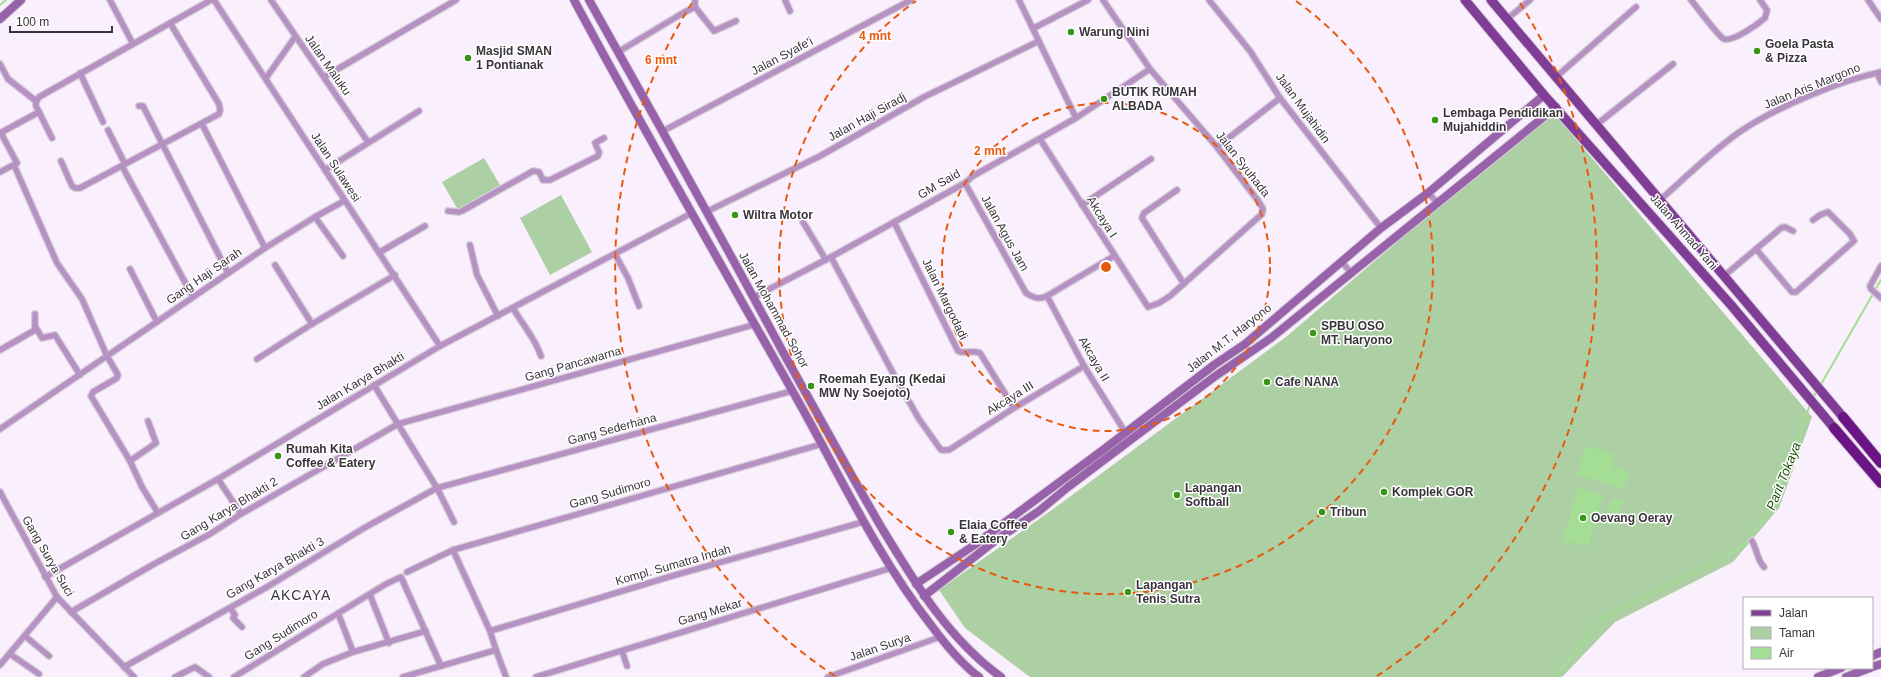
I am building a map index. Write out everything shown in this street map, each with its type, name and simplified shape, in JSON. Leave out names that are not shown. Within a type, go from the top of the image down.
[{"type":"highway","name":"Jalan Ahmad Yani","points":[[1842,417],[1881,463]]},
{"type":"highway","name":"Jalan Ahmad Yani","points":[[1834,428],[1881,483]]},
{"type":"main road","name":"Jalan Ahmad Yani","points":[[1465,0],[1544,95],[1636,196],[1834,428]]},
{"type":"main road","name":"Jalan Ahmad Yani","points":[[1491,0],[1842,417]]},
{"type":"main road","points":[[1636,196],[1646,186]]},
{"type":"street","points":[[0,19],[21,0]]},
{"type":"street","points":[[110,0],[133,44]]},
{"type":"street","points":[[36,101],[41,96],[80,73],[210,0]]},
{"type":"street","name":"Jalan Sulawesi","points":[[214,0],[440,346]]},
{"type":"street","name":"Jalan Maluku","points":[[271,0],[368,142]]},
{"type":"street","points":[[324,77],[456,0]]},
{"type":"street","name":"Jalan Mohammad Sohor","points":[[574,0],[753,325],[822,444],[863,522],[916,606],[940,637],[970,671],[979,677]]},
{"type":"street","name":"Jalan Mohammad Sohor","points":[[589,0],[635,80],[854,480],[916,584],[965,647],[982,663],[1001,677]]},
{"type":"street","points":[[695,0],[695,7],[714,31],[736,21]]},
{"type":"street","points":[[785,0],[790,11]]},
{"type":"street","name":"Jalan Syafe'i","points":[[663,131],[911,0]]},
{"type":"street","points":[[1019,0],[1034,28],[1076,118]]},
{"type":"street","points":[[1034,28],[1088,0]]},
{"type":"street","name":"Jalan Syuhada","points":[[1103,0],[1150,69],[1217,147],[1259,202],[1262,209],[1262,214],[1184,284],[1159,303],[1153,306],[1146,305]]},
{"type":"street","name":"Jalan Mujahidin","points":[[1209,0],[1250,51],[1280,98],[1381,228]]},
{"type":"street","points":[[1508,19],[1530,0]]},
{"type":"street","points":[[1691,0],[1721,36],[1729,39],[1736,37],[1765,18],[1766,10],[1760,0]]},
{"type":"street","points":[[1868,0],[1881,19]]},
{"type":"street","points":[[618,52],[695,7]]},
{"type":"street","points":[[1556,77],[1636,7]]},
{"type":"street","points":[[61,161],[72,186],[76,188],[91,183],[219,114],[219,104],[170,23]]},
{"type":"street","points":[[266,78],[295,37]]},
{"type":"street","name":"Jalan Haji Siradj","points":[[706,212],[820,156],[924,97],[1039,41]]},
{"type":"street","points":[[0,64],[8,79],[36,101],[39,112],[52,138]]},
{"type":"street","points":[[1596,125],[1673,64]]},
{"type":"street","name":"GM Said","points":[[754,297],[826,260],[965,183],[973,176],[1076,118],[1150,69]]},
{"type":"street","points":[[80,73],[103,122]]},
{"type":"street","points":[[1879,73],[1881,82]]},
{"type":"street","name":"Jalan Aris Margono","points":[[1659,201],[1726,143],[1762,119],[1826,90],[1865,76],[1879,73]]},
{"type":"street","points":[[623,87],[635,80]]},
{"type":"street","name":"Jalan M.T. Haryono","points":[[916,584],[973,546],[1061,479],[1245,344],[1381,228],[1428,193],[1544,95]]},
{"type":"street","points":[[1217,147],[1280,98]]},
{"type":"street","points":[[139,106],[143,106],[228,273]]},
{"type":"street","points":[[924,596],[977,555],[1039,511],[1068,487],[1214,377],[1271,338],[1556,107]]},
{"type":"street","points":[[324,170],[419,111]]},
{"type":"street","points":[[0,172],[17,164],[2,133],[39,112]]},
{"type":"street","points":[[202,124],[265,248]]},
{"type":"street","points":[[108,130],[124,165],[193,297]]},
{"type":"street","points":[[448,210],[459,212],[462,211],[533,171],[539,172],[543,180],[550,180],[598,156],[599,152],[596,143],[604,138]]},
{"type":"street","name":"Akcaya I","points":[[1040,139],[1146,305]]},
{"type":"street","points":[[1082,205],[1151,159]]},
{"type":"street","points":[[14,165],[57,263],[82,299],[118,377],[93,392],[91,396],[130,460],[142,487],[158,513]]},
{"type":"street","name":"Jalan Agus Jam","points":[[965,183],[1026,293],[1039,298],[1047,296]]},
{"type":"street","points":[[1177,190],[1144,213],[1142,218],[1184,284]]},
{"type":"street","points":[[1428,193],[1438,203]]},
{"type":"street","name":"Gang Haji Sarah","points":[[0,429],[265,248],[344,201]]},
{"type":"street","points":[[1756,249],[1792,292],[1796,292],[1854,241],[1850,234],[1828,212],[1813,220]]},
{"type":"street","name":"Jalan Karya Bhakti","points":[[45,577],[218,479],[440,346],[692,213]]},
{"type":"street","points":[[315,217],[342,256]]},
{"type":"street","points":[[803,222],[826,260]]},
{"type":"street","name":"Jalan Margodadi","points":[[894,222],[958,351],[963,353],[975,351],[980,354],[1014,408]]},
{"type":"street","points":[[380,252],[425,226]]},
{"type":"street","points":[[1724,276],[1781,228],[1785,227],[1793,231]]},
{"type":"street","points":[[470,245],[477,275],[498,316]]},
{"type":"street","points":[[615,254],[628,278],[639,306]]},
{"type":"street","points":[[1047,296],[1114,256]]},
{"type":"street","points":[[720,265],[731,257]]},
{"type":"street","name":"Akcaya III","points":[[831,257],[919,418],[940,449],[943,451],[949,450],[1014,408],[1084,366]]},
{"type":"street","points":[[1342,262],[1351,273]]},
{"type":"street","points":[[275,265],[312,324]]},
{"type":"street","points":[[1881,266],[1870,285],[1870,289],[1881,298]]},
{"type":"street","points":[[130,269],[157,322]]},
{"type":"street","points":[[257,359],[312,324],[395,275]]},
{"type":"street","name":"Akcaya II","points":[[1047,296],[1084,366],[1125,432]]},
{"type":"street","points":[[513,308],[524,327],[537,343],[541,356]]},
{"type":"street","points":[[0,350],[35,330],[35,314]]},
{"type":"street","name":"Gang Pancawarna","points":[[398,424],[753,325]]},
{"type":"street","points":[[35,326],[42,338],[55,336],[80,375]]},
{"type":"street","points":[[374,386],[437,488],[454,522]]},
{"type":"street","name":"Gang Sederhana","points":[[437,488],[792,391]]},
{"type":"street","points":[[1173,397],[1179,404]]},
{"type":"street","points":[[130,460],[156,443],[148,421]]},
{"type":"street","name":"Gang Karya Bhakti 2","points":[[71,612],[154,564],[210,534],[241,514],[398,424]]},
{"type":"street","name":"Gang Sudimoro","points":[[408,572],[453,550],[822,444]]},
{"type":"street","points":[[218,479],[241,514]]},
{"type":"street","points":[[1061,479],[1068,487]]},
{"type":"street","points":[[843,486],[854,480]]},
{"type":"street","name":"Gang Karya Bhakti 3","points":[[124,667],[230,608],[377,520],[437,488]]},
{"type":"street","name":"Gang Surya Suci","points":[[0,492],[57,597],[134,677]]},
{"type":"street","name":"Kompl. Sumatra Indah","points":[[490,631],[672,576],[863,522]]},
{"type":"street","points":[[1752,540],[1757,548],[1759,562],[1764,567]]},
{"type":"street","points":[[973,546],[977,555]]},
{"type":"street","points":[[453,550],[490,631],[506,677]]},
{"type":"street","name":"Gang Mekar","points":[[536,677],[891,568]]},
{"type":"street","name":"Gang Sudimoro","points":[[234,677],[401,576],[426,631]]},
{"type":"street","points":[[370,595],[389,643]]},
{"type":"street","points":[[0,665],[57,597]]},
{"type":"street","points":[[230,608],[235,615],[233,618],[242,627]]},
{"type":"street","points":[[338,613],[353,652]]},
{"type":"street","points":[[304,677],[323,664],[353,652],[389,643],[426,631],[441,666]]},
{"type":"street","points":[[25,636],[49,656]]},
{"type":"street","name":"Jalan Surya","points":[[828,677],[940,637]]},
{"type":"street","points":[[403,677],[496,650]]},
{"type":"street","points":[[622,650],[627,666]]},
{"type":"street","points":[[10,654],[39,674]]},
{"type":"street","points":[[970,671],[982,663]]},
{"type":"street","points":[[175,677],[196,667],[209,677]]},
{"type":"street","points":[[1818,677],[1838,669]]},
{"type":"street","points":[[1852,676],[1869,669]]},
{"type":"green space","points":[[1551,110],[1812,417],[1779,508],[1733,562],[1615,622],[1562,677],[1030,677],[965,628],[939,590],[1056,507],[1286,337]]},
{"type":"green space","points":[[484,158],[500,185],[458,210],[442,182]]},
{"type":"green space","points":[[561,195],[592,252],[550,275],[520,218]]},
{"type":"water","name":"Oevang Oeray","points":[[1586,446],[1615,454],[1612,467],[1629,472],[1624,489],[1577,475]]},
{"type":"water","name":"Oevang Oeray","points":[[1578,488],[1603,495],[1588,547],[1563,540]]},
{"type":"water","name":"Oevang Oeray","points":[[1612,498],[1623,501],[1614,526],[1604,523]]},
{"type":"waterway","points":[[0,5],[6,0]]},
{"type":"waterway","name":"Parit Tokaya","points":[[1820,386],[1881,280]]},
{"type":"waterway","name":"Parit Tokaya","points":[[1813,398],[1817,390]]},
{"type":"waterway","name":"Parit Tokaya","points":[[1555,677],[1603,618],[1722,559],[1749,541],[1769,511],[1800,435],[1810,404]]},
{"type":"place","name":"Warung Nini","points":[[1071,32]]},
{"type":"place","name":"Goela Pasta & Pizza","points":[[1757,51]]},
{"type":"place","name":"Masjid SMAN 1 Pontianak","points":[[468,58]]},
{"type":"place","name":"BUTIK RUMAH ALBADA","points":[[1104,99]]},
{"type":"place","name":"Lembaga Pendidikan Mujahiddin","points":[[1435,120]]},
{"type":"place","name":"Wiltra Motor","points":[[735,215]]},
{"type":"place","name":"SPBU OSO MT. Haryono","points":[[1313,333]]},
{"type":"place","name":"Cafe NANA","points":[[1267,382]]},
{"type":"place","name":"Roemah Eyang (Kedai MW Ny Soejoto)","points":[[811,386]]},
{"type":"place","name":"Rumah Kita Coffee & Eatery","points":[[278,456]]},
{"type":"place","name":"Komplek GOR","points":[[1384,492]]},
{"type":"place","name":"Lapangan Softball","points":[[1177,495]]},
{"type":"place","name":"Tribun","points":[[1322,512]]},
{"type":"place","name":"Oevang Oeray","points":[[1583,518]]},
{"type":"place","name":"Elaia Coffee & Eatery","points":[[951,532]]},
{"type":"place","name":"Lapangan Tenis Sutra","points":[[1128,592]]},
{"type":"district","name":"AKCAYA","points":[[301,595]]}]
